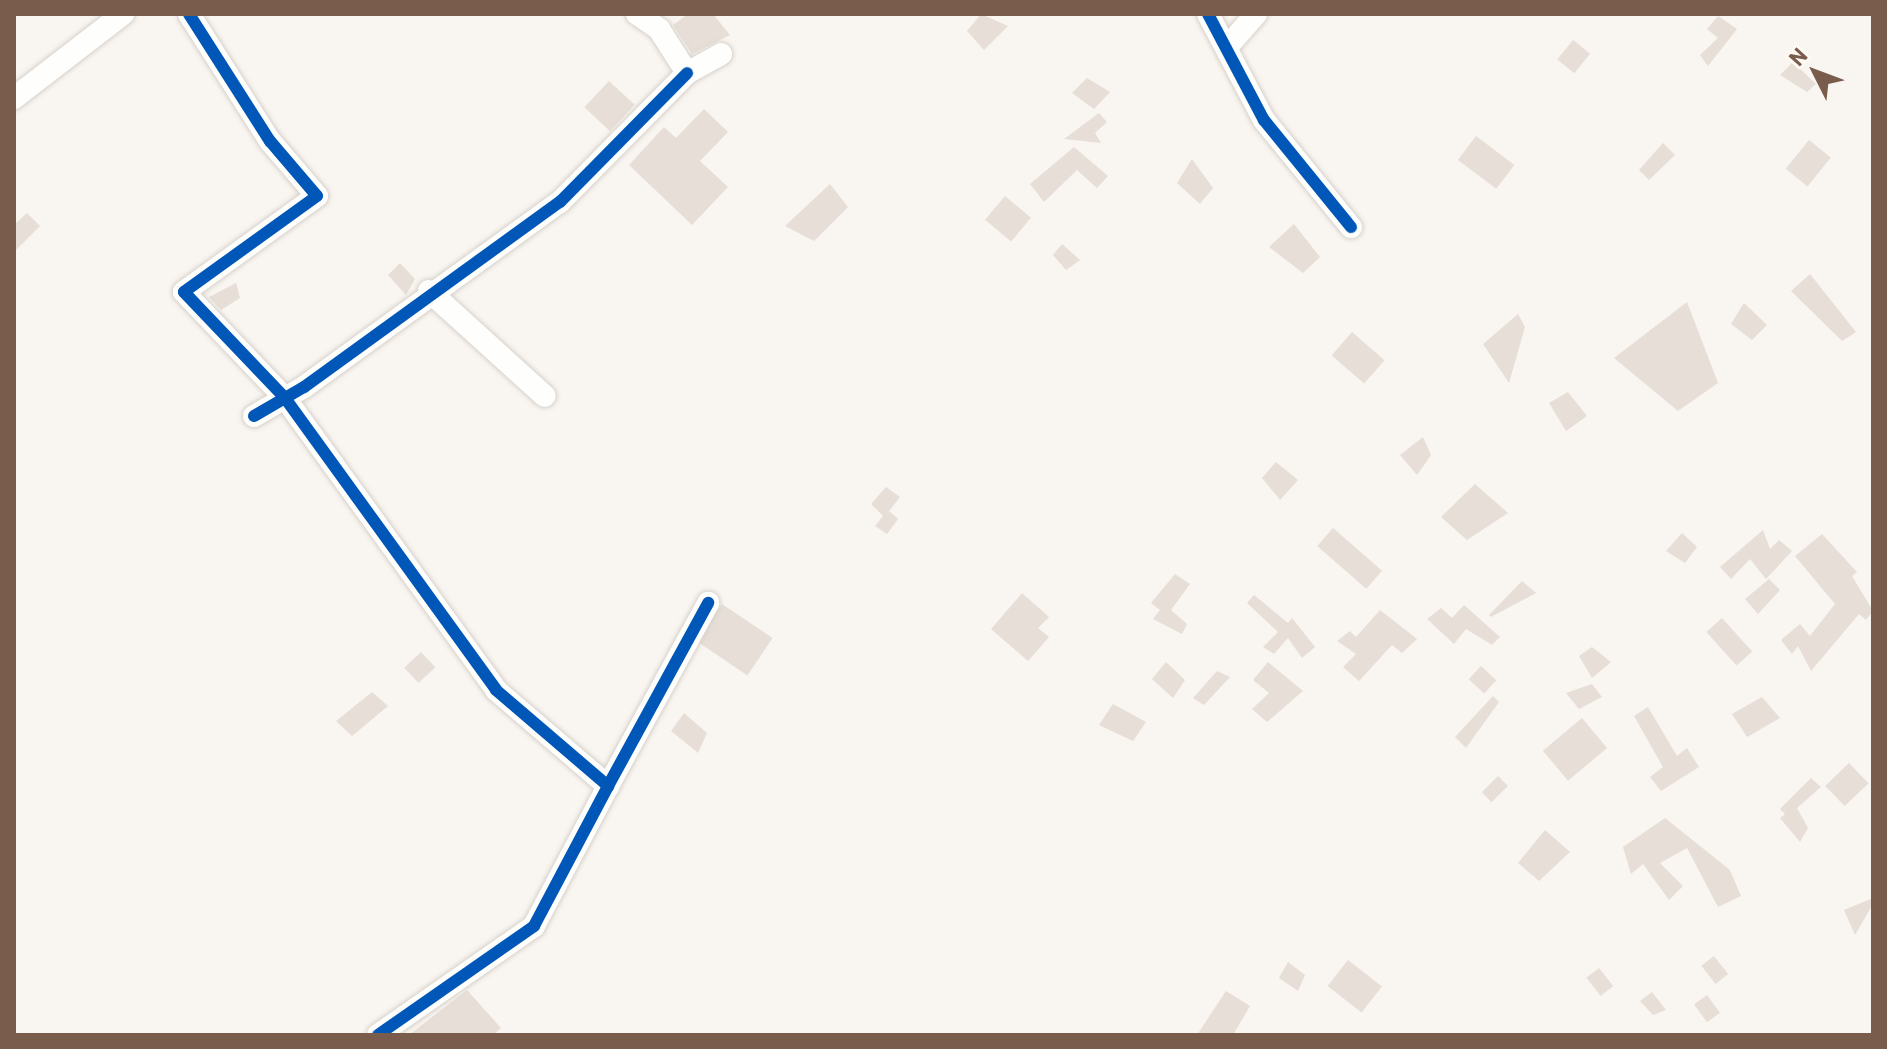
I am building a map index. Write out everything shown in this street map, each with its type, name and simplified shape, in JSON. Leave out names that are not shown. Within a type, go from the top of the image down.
[{"type":"street","points":[[14,98],[123,14]]},
{"type":"street","points":[[189,14],[270,141],[317,196],[184,292],[285,398],[496,690],[608,786]]},
{"type":"street","points":[[637,14],[659,29],[687,73]]},
{"type":"street","points":[[1208,14],[1264,120],[1351,227]]},
{"type":"street","points":[[1227,47],[1256,14]]},
{"type":"street","points":[[254,416],[384,331],[429,291],[560,202],[687,73],[721,54]]},
{"type":"street","points":[[429,291],[545,396]]},
{"type":"street","points":[[378,1035],[534,926],[708,603]]},
{"type":"building","points":[[688,14],[713,14],[730,35],[692,54],[673,25]]},
{"type":"building","points":[[981,14],[1008,26],[984,50],[967,31]]},
{"type":"building","points":[[1718,16],[1737,29],[1708,66],[1700,55],[1718,38],[1707,29]]},
{"type":"building","points":[[1573,40],[1590,54],[1574,73],[1557,59]]},
{"type":"building","points":[[1793,62],[1816,84],[1807,92],[1780,75]]},
{"type":"building","points":[[1087,78],[1110,92],[1094,109],[1072,93]]},
{"type":"building","points":[[609,81],[635,105],[610,131],[584,107]]},
{"type":"building","points":[[704,109],[728,132],[700,161],[728,187],[692,225],[629,165],[664,127],[676,138]]},
{"type":"building","points":[[1099,113],[1107,122],[1095,133],[1101,143],[1064,139]]},
{"type":"building","points":[[1476,136],[1514,165],[1496,189],[1458,160]]},
{"type":"building","points":[[1809,140],[1831,158],[1807,186],[1786,169]]},
{"type":"building","points":[[1663,143],[1675,155],[1649,180],[1639,170]]},
{"type":"building","points":[[1074,147],[1108,176],[1097,188],[1077,170],[1044,202],[1030,184]]},
{"type":"building","points":[[1192,159],[1213,188],[1200,204],[1177,183]]},
{"type":"building","points":[[830,184],[848,207],[814,241],[785,226]]},
{"type":"building","points":[[1005,196],[1031,218],[1011,242],[985,220]]},
{"type":"building","points":[[27,213],[40,226],[14,252],[14,225]]},
{"type":"building","points":[[1294,224],[1320,257],[1303,273],[1269,247]]},
{"type":"building","points":[[1062,244],[1080,260],[1066,270],[1053,255]]},
{"type":"building","points":[[400,263],[415,279],[406,295],[388,275]]},
{"type":"building","points":[[1810,274],[1856,332],[1842,341],[1791,291]]},
{"type":"building","points":[[236,283],[240,298],[221,310],[209,297]]},
{"type":"building","points":[[1687,302],[1718,383],[1678,411],[1614,358]]},
{"type":"building","points":[[1744,303],[1767,325],[1752,340],[1731,324]]},
{"type":"building","points":[[1518,314],[1525,327],[1509,383],[1483,344]]},
{"type":"building","points":[[1352,332],[1384,360],[1364,384],[1332,355]]},
{"type":"building","points":[[1568,392],[1587,416],[1566,431],[1549,403]]},
{"type":"building","points":[[1423,437],[1431,455],[1417,475],[1400,455]]},
{"type":"building","points":[[1276,462],[1298,480],[1280,500],[1262,478]]},
{"type":"building","points":[[1475,484],[1508,513],[1467,540],[1441,517]]},
{"type":"building","points":[[886,487],[900,497],[889,511],[898,519],[887,534],[875,526],[883,516],[871,504]]},
{"type":"building","points":[[1333,528],[1382,571],[1366,589],[1317,546]]},
{"type":"building","points":[[1763,530],[1770,549],[1779,540],[1792,551],[1766,579],[1750,559],[1731,579],[1720,567]]},
{"type":"building","points":[[1682,533],[1697,547],[1685,563],[1666,551]]},
{"type":"building","points":[[1822,534],[1857,572],[1852,576],[1873,611],[1866,620],[1859,614],[1811,671],[1798,646],[1792,654],[1781,640],[1800,624],[1810,636],[1835,604],[1795,556]]},
{"type":"building","points":[[1175,574],[1190,584],[1171,610],[1187,624],[1182,634],[1153,619],[1160,610],[1151,603]]},
{"type":"building","points":[[1769,579],[1780,590],[1758,614],[1745,599]]},
{"type":"building","points":[[1522,581],[1536,593],[1491,617],[1489,615]]},
{"type":"building","points":[[1022,593],[1049,617],[1038,628],[1049,637],[1028,661],[991,629]]},
{"type":"building","points":[[1254,595],[1288,623],[1292,618],[1315,647],[1302,658],[1288,638],[1274,654],[1263,647],[1278,632],[1247,603]]},
{"type":"building","points":[[722,604],[773,638],[747,675],[697,641]]},
{"type":"building","points":[[1464,605],[1500,637],[1492,645],[1466,629],[1454,644],[1427,619],[1441,608],[1452,618]]},
{"type":"building","points":[[1380,610],[1417,639],[1402,653],[1392,645],[1359,681],[1343,667],[1356,654],[1337,641],[1350,631],[1356,637]]},
{"type":"building","points":[[1722,618],[1752,651],[1737,665],[1706,632]]},
{"type":"building","points":[[1592,647],[1611,662],[1592,678],[1579,656]]},
{"type":"building","points":[[421,652],[435,667],[419,683],[404,668]]},
{"type":"building","points":[[1166,662],[1185,680],[1173,698],[1152,679]]},
{"type":"building","points":[[1268,662],[1303,691],[1267,722],[1252,709],[1269,693],[1253,680]]},
{"type":"building","points":[[1481,666],[1496,680],[1484,693],[1469,679]]},
{"type":"building","points":[[1217,671],[1230,677],[1204,705],[1193,698]]},
{"type":"building","points":[[1592,684],[1602,697],[1579,709],[1566,693]]},
{"type":"building","points":[[372,692],[388,706],[352,736],[336,721]]},
{"type":"building","points":[[1493,696],[1499,702],[1466,748],[1455,737]]},
{"type":"building","points":[[1762,697],[1780,718],[1747,737],[1732,714]]},
{"type":"building","points":[[1113,704],[1146,722],[1133,741],[1099,725]]},
{"type":"building","points":[[1648,707],[1677,756],[1687,748],[1699,767],[1661,791],[1650,777],[1663,767],[1634,716]]},
{"type":"building","points":[[684,713],[707,733],[698,753],[671,731]]},
{"type":"building","points":[[1582,718],[1607,748],[1568,781],[1543,751]]},
{"type":"building","points":[[1849,763],[1868,783],[1845,806],[1825,786]]},
{"type":"building","points":[[1498,776],[1508,786],[1492,802],[1482,792]]},
{"type":"building","points":[[1811,778],[1821,787],[1797,808],[1808,828],[1800,842],[1780,818],[1785,814],[1780,809]]},
{"type":"building","points":[[1665,818],[1730,870],[1741,896],[1718,907],[1687,848],[1660,863],[1683,886],[1669,900],[1643,864],[1631,874],[1623,847]]},
{"type":"building","points":[[1545,830],[1570,852],[1539,881],[1518,863]]},
{"type":"building","points":[[1873,898],[1873,904],[1855,935],[1844,910]]},
{"type":"building","points":[[1714,956],[1728,974],[1716,984],[1701,966]]},
{"type":"building","points":[[1348,960],[1382,986],[1362,1012],[1328,986]]},
{"type":"building","points":[[1288,962],[1305,975],[1298,991],[1279,978]]},
{"type":"building","points":[[1599,968],[1613,986],[1601,996],[1586,978]]},
{"type":"building","points":[[467,990],[501,1028],[493,1035],[409,1035]]},
{"type":"building","points":[[1226,991],[1250,1006],[1233,1035],[1197,1035]]},
{"type":"building","points":[[1652,992],[1666,1010],[1653,1015],[1640,1001]]},
{"type":"building","points":[[1707,995],[1720,1013],[1707,1022],[1694,1004]]},
{"type":"cycle path","points":[[189,14],[270,141],[317,196],[184,292],[285,398],[496,690],[608,786],[708,603]]},
{"type":"cycle path","points":[[1208,14],[1264,120],[1351,227]]},
{"type":"cycle path","points":[[254,416],[304,387],[560,202],[687,73]]},
{"type":"cycle path","points":[[378,1035],[534,926],[608,786]]}]
